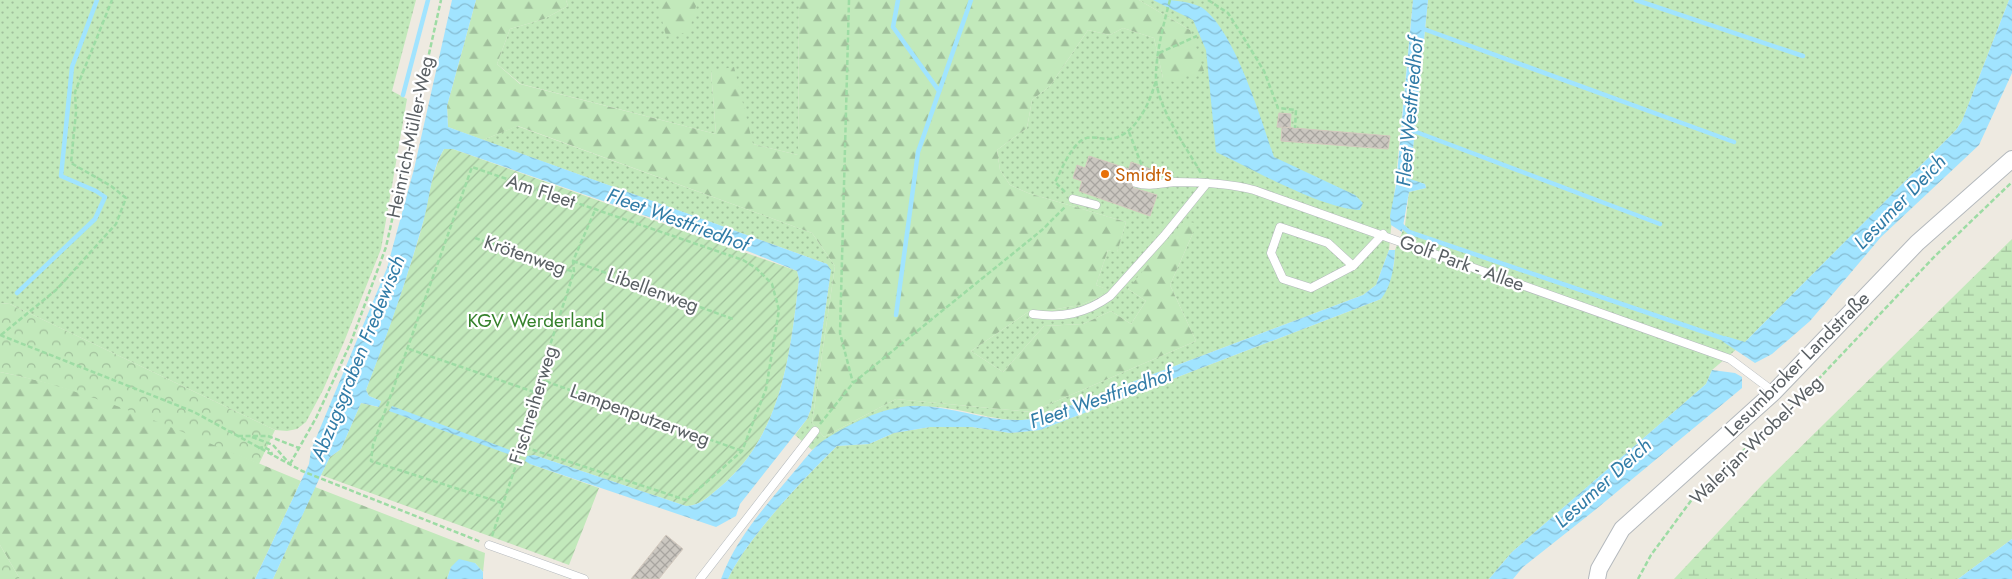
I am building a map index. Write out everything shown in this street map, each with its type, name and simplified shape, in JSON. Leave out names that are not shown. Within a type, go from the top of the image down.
[{"type":"street","name":"Lesumbroker Landstraße","points":[[1597,579],[1599,569],[1622,529],[1774,392],[1917,243],[2012,159]]},
{"type":"lane","name":"Golf Park - Allee","points":[[1136,183],[1142,185],[1222,183],[1254,190],[1383,234],[1730,359],[1774,392]]},
{"type":"lane","points":[[1033,314],[1048,316],[1074,314],[1110,296],[1164,236],[1207,183]]},
{"type":"lane","points":[[1073,199],[1096,205]]},
{"type":"lane","points":[[1353,266],[1328,243],[1280,227],[1271,253],[1283,279],[1311,288],[1353,266],[1383,234]]},
{"type":"lane","points":[[700,579],[815,431]]},
{"type":"lane","points":[[489,545],[584,579]]},
{"type":"path","points":[[112,0],[75,92],[76,112],[71,162],[111,186],[126,198],[116,224],[56,290],[0,335],[194,412],[302,472],[489,545]]},
{"type":"path","name":"Heinrich-Müller-Weg","points":[[290,464],[316,418],[351,342],[386,247],[441,0]]},
{"type":"path","points":[[849,0],[840,332],[853,383]]},
{"type":"path","points":[[815,431],[853,383],[1042,230],[1073,199],[1056,182],[1077,145],[1086,138],[1115,138],[1129,132],[1151,95],[1156,80],[1159,52],[1170,0]]},
{"type":"path","points":[[1208,0],[1228,14],[1242,34],[1264,71],[1278,108],[1296,110],[1294,128]]},
{"type":"path","points":[[1159,52],[1197,36]]},
{"type":"path","points":[[1156,80],[1168,115],[1207,183]]},
{"type":"path","points":[[1129,132],[1142,166]]},
{"type":"path","name":"Am Fleet","points":[[502,503],[371,461],[373,445],[472,167],[596,208],[742,260],[756,268],[772,284],[779,310],[766,389],[742,451],[686,500],[521,446]]},
{"type":"path","name":"Walerjan-Wrobel-Weg","points":[[1638,579],[1651,555],[1693,498],[1808,390],[1935,256],[2012,182]]},
{"type":"path","name":"Fischreiherweg","points":[[489,545],[540,394],[539,379],[574,272],[573,261],[596,208]]},
{"type":"path","name":"Krötenweg","points":[[475,238],[574,272]]},
{"type":"path","name":"Libellenweg","points":[[573,261],[733,319]]},
{"type":"path","points":[[408,349],[540,394]]},
{"type":"path","name":"Lampenputzerweg","points":[[539,379],[742,451]]},
{"type":"path","points":[[236,436],[268,436],[299,448]]},
{"type":"path","points":[[250,436],[273,445],[290,464]]},
{"type":"green space","points":[[0,0],[416,0],[392,91],[407,99],[381,249],[323,390],[306,422],[297,429],[287,431],[275,430],[10,304],[0,303]]},
{"type":"green space","points":[[476,0],[566,0],[568,6],[544,19],[510,29],[497,64],[520,84],[716,134],[711,71],[734,67],[753,144],[798,155],[799,0],[1139,0],[1190,30],[1204,71],[1196,77],[1186,74],[1174,82],[1163,78],[1154,38],[1123,28],[1110,35],[1088,30],[1050,86],[1032,100],[1027,128],[997,150],[1000,170],[1010,185],[1028,193],[1126,222],[1117,253],[1108,250],[1096,285],[1107,289],[1100,297],[1080,305],[1051,310],[1031,310],[971,351],[1003,372],[1044,326],[1083,324],[1111,311],[1131,324],[1146,301],[1128,289],[1184,221],[1195,223],[1193,233],[1170,285],[1196,341],[1031,412],[896,399],[824,437],[812,423],[835,266],[812,233],[518,126],[483,140],[448,127],[447,106]]},
{"type":"green space","points":[[566,0],[799,0],[798,155],[753,144],[711,71],[716,134],[521,84],[497,64],[510,29],[544,19],[568,6]]},
{"type":"green space","points":[[657,0],[693,0],[696,6],[689,32],[666,36]]},
{"type":"green space","points":[[1139,0],[1413,0],[1389,250],[1376,285],[1363,295],[1037,418],[1027,420],[997,418],[942,408],[901,408],[862,421],[820,443],[812,450],[795,435],[807,419],[811,409],[830,277],[827,264],[483,140],[517,126],[812,233],[835,266],[812,423],[824,437],[896,399],[1031,412],[1196,341],[1170,285],[1193,233],[1128,289],[1146,301],[1131,324],[1111,311],[1083,324],[1044,326],[1003,372],[971,351],[1031,310],[1051,310],[1080,305],[1100,297],[1106,289],[1096,285],[1108,250],[1117,252],[1126,222],[1028,193],[1010,185],[1000,170],[997,150],[1027,128],[1032,100],[1050,86],[1088,30],[1110,35],[1123,28],[1154,38],[1163,78],[1190,30]]},
{"type":"green space","points":[[1428,0],[2009,0],[1962,121],[1956,130],[1745,342],[1712,370],[1706,384],[1512,552],[1489,579],[728,579],[748,545],[762,527],[793,491],[837,446],[869,444],[894,433],[930,427],[972,427],[1010,433],[1040,430],[1381,299],[1394,265],[1395,250],[1405,225],[1409,192],[1426,188],[1425,184],[1410,180]]},
{"type":"green space","name":"KGV Werderland","points":[[444,149],[453,149],[797,271],[799,279],[792,337],[779,393],[770,419],[757,444],[740,467],[708,497],[696,504],[686,506],[534,455],[530,464],[599,488],[569,565],[321,475],[330,457],[341,449],[361,403],[378,407],[381,401],[369,396],[366,390],[408,271],[424,220],[433,178]]},
{"type":"green space","points":[[2012,239],[2012,539],[1958,579],[1674,579],[1763,484]]},
{"type":"green space","points":[[0,303],[10,304],[275,430],[259,464],[164,424],[99,400],[67,389],[0,372]]},
{"type":"green space","points":[[0,372],[78,392],[116,405],[301,481],[255,579],[20,579],[0,545]]},
{"type":"green space","points":[[315,487],[485,553],[483,572],[475,563],[451,567],[447,579],[273,579]]},
{"type":"green space","points":[[0,545],[20,579],[0,579]]},
{"type":"water","points":[[452,0],[476,0],[447,106],[448,127],[827,264],[831,270],[811,409],[807,419],[740,504],[736,516],[716,527],[525,461],[527,456],[534,455],[686,506],[691,506],[704,500],[740,467],[757,444],[770,419],[779,392],[792,337],[799,279],[797,271],[750,252],[453,149],[444,149],[436,167],[425,216],[403,288],[366,390],[369,396],[381,401],[379,407],[361,403],[341,449],[330,457],[321,475],[273,579],[255,579],[309,464],[311,450],[387,268],[414,169]]},
{"type":"water","points":[[1153,0],[1189,3],[1201,7],[1213,18],[1224,34],[1245,76],[1274,157],[1355,195],[1363,203],[1360,210],[1344,208],[1307,196],[1216,152],[1206,50],[1193,20]]},
{"type":"water","points":[[1413,0],[1428,0],[1410,179],[1425,184],[1426,188],[1409,192],[1402,232],[1391,225],[1390,216],[1396,185]]},
{"type":"water","name":"Lesumer Deich","points":[[2009,0],[2012,0],[2012,73],[1979,145],[1881,237],[1810,321],[1772,354],[1755,363],[1722,341],[1725,336],[1745,342],[1956,130],[1962,121]]},
{"type":"water","points":[[1389,250],[1395,250],[1393,269],[1388,288],[1381,299],[1040,430],[1010,433],[972,427],[930,427],[894,433],[869,444],[837,446],[793,491],[762,527],[748,545],[728,579],[721,579],[727,564],[752,523],[808,455],[824,440],[855,422],[890,409],[912,406],[943,408],[1006,420],[1037,418],[1363,295],[1376,285]]},
{"type":"water","name":"Lesumer Deich","points":[[1712,370],[1735,373],[1742,377],[1742,388],[1523,567],[1513,579],[1489,579],[1512,552],[1706,384]]},
{"type":"water","points":[[392,406],[510,450],[511,453],[508,454],[389,411]]},
{"type":"water","points":[[2012,539],[2012,579],[1958,579]]},
{"type":"water","points":[[459,559],[475,563],[483,572],[483,579],[447,579],[451,567]]},
{"type":"building","points":[[1279,113],[1291,114],[1290,128],[1277,127]]},
{"type":"building","points":[[1282,127],[1390,136],[1388,149],[1281,141]]},
{"type":"building","points":[[1089,156],[1129,169],[1131,162],[1153,170],[1150,179],[1135,178],[1130,182],[1134,188],[1157,195],[1150,216],[1079,191],[1082,181],[1073,178],[1077,165],[1085,168]]},
{"type":"building","points":[[666,535],[683,549],[659,579],[631,579]]},
{"type":"waterway","points":[[17,293],[95,219],[105,197],[96,191],[61,176],[72,67],[97,0]]},
{"type":"waterway","name":"Abzugsgraben Fredewisch","points":[[403,95],[428,0]]},
{"type":"waterway","name":"Fleet Westfriedhof","points":[[898,0],[893,27],[939,91]]},
{"type":"waterway","name":"Fleet Westfriedhof","points":[[896,315],[918,152],[971,0]]},
{"type":"waterway","points":[[1636,0],[1803,56]]},
{"type":"waterway","points":[[1421,28],[1734,142]]},
{"type":"waterway","points":[[1411,130],[1660,224]]},
{"type":"waterway","points":[[1401,225],[1409,232],[1728,340]]},
{"type":"place","name":"Smidt's","points":[[1105,174]]}]
